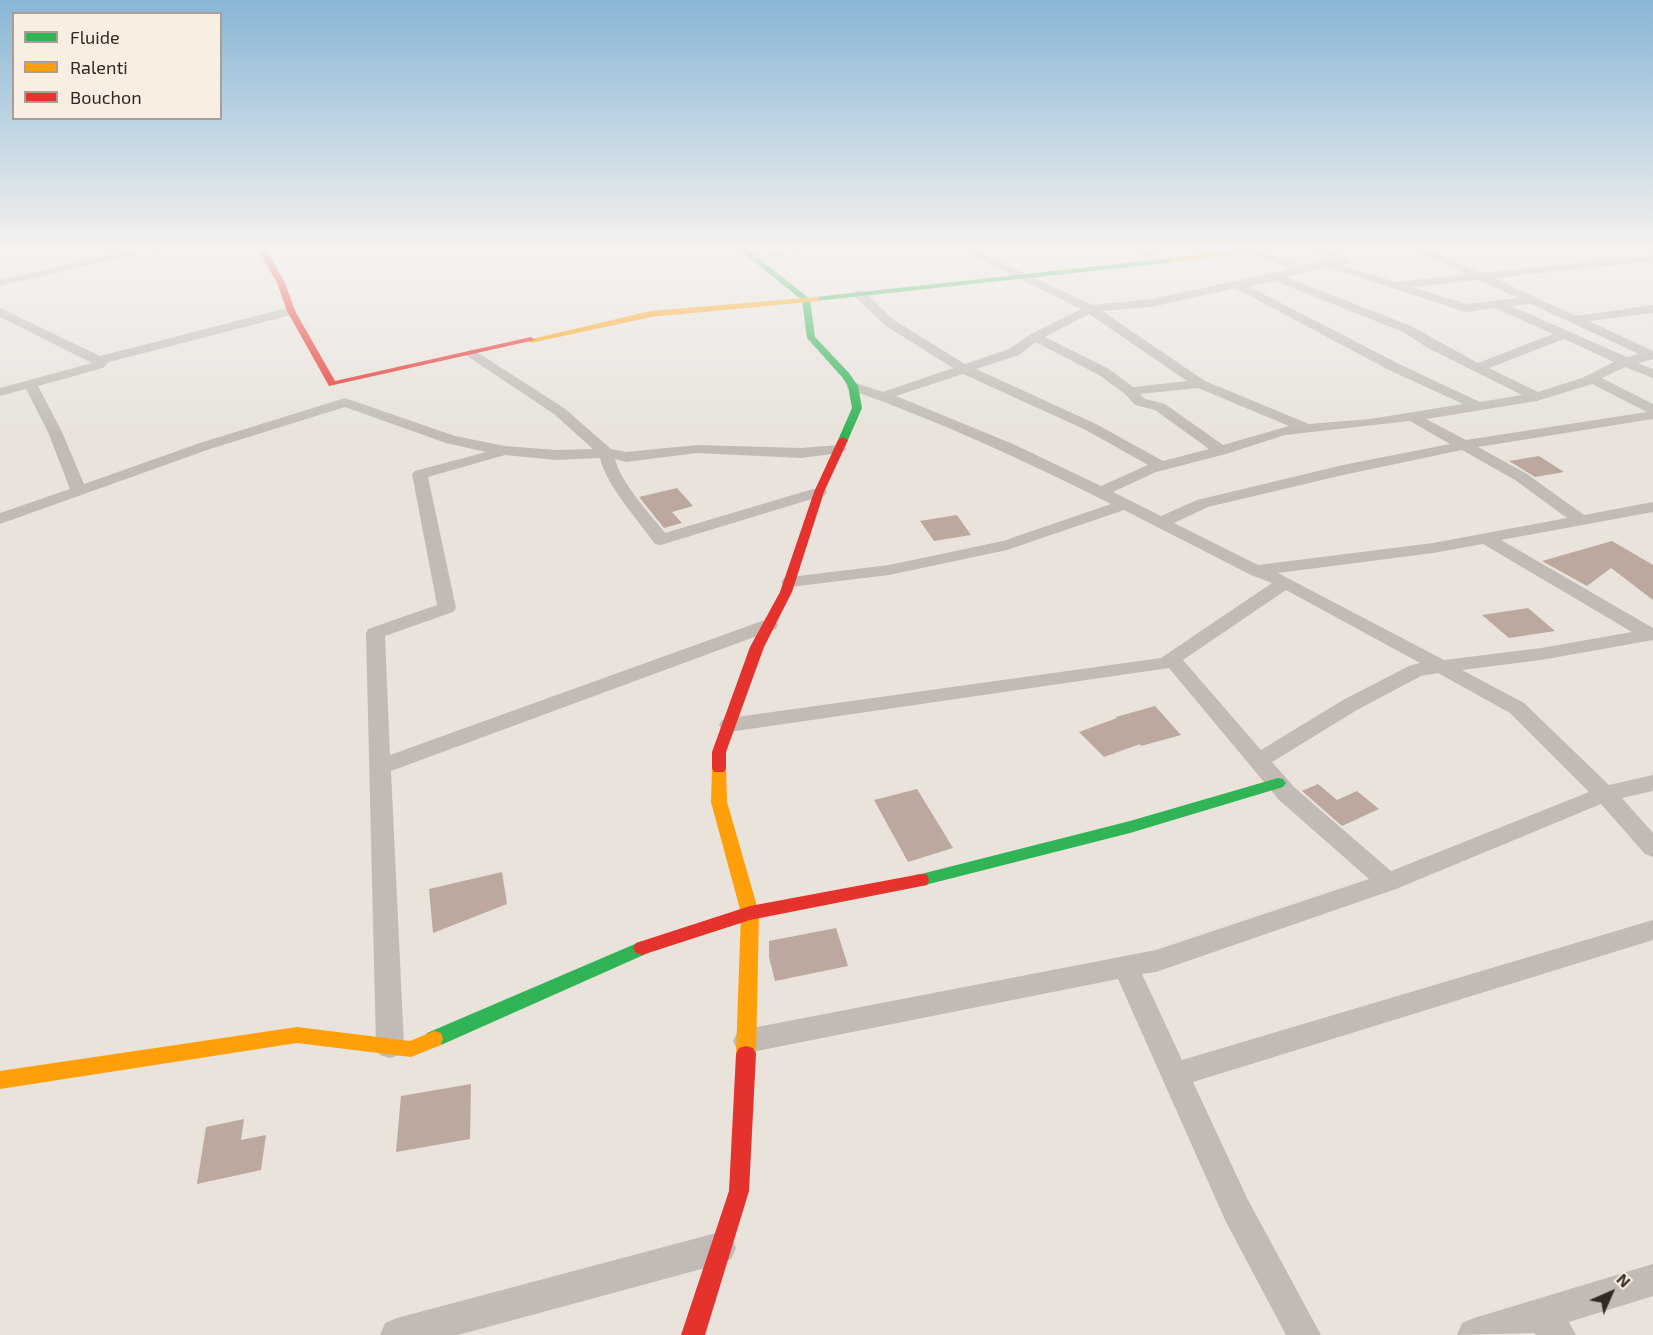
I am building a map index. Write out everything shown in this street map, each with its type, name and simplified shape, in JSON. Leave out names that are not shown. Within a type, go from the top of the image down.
[{"type":"street","points":[[0,392],[98,365],[104,359],[291,311],[332,384],[642,315],[690,310]]},
{"type":"street","points":[[693,1335],[739,1191],[747,1041],[750,913],[720,802],[719,752],[757,647],[790,582],[819,492],[857,408],[853,386],[846,375],[811,338],[807,310]]},
{"type":"street","points":[[876,310],[890,323],[964,369],[1091,428],[1160,466]]},
{"type":"street","points":[[884,396],[1014,352],[1035,337],[1087,310]]},
{"type":"street","points":[[1092,310],[1200,384],[1306,429]]},
{"type":"street","points":[[1289,310],[1394,367],[1476,405]]},
{"type":"street","points":[[1360,310],[1407,329],[1433,345],[1537,397]]},
{"type":"street","points":[[1509,310],[1653,374]]},
{"type":"street","points":[[1553,310],[1652,355]]},
{"type":"street","points":[[1538,324],[1644,310]]},
{"type":"street","points":[[0,312],[101,362]]},
{"type":"street","points":[[1479,367],[1562,335]]},
{"type":"street","points":[[1035,337],[1104,372],[1130,391],[1140,402],[1160,407],[1221,452]]},
{"type":"street","points":[[472,353],[559,411],[606,453],[609,466],[661,540],[819,492]]},
{"type":"street","points":[[1099,493],[1160,466],[1221,452],[1283,430],[1370,423],[1537,397],[1593,379],[1624,362],[1652,355]]},
{"type":"street","points":[[1593,379],[1653,409]]},
{"type":"street","points":[[30,383],[56,432],[79,490]]},
{"type":"street","points":[[1130,391],[1200,384]]},
{"type":"street","points":[[853,386],[884,396],[993,442],[1257,571],[1285,582],[1517,708],[1605,794],[1653,848]]},
{"type":"street","points":[[0,519],[205,446],[345,402],[451,441],[505,451],[556,455],[606,453],[626,457],[697,449],[801,453],[840,449]]},
{"type":"street","points":[[1160,523],[1203,502],[1343,470],[1464,446],[1653,415]]},
{"type":"street","points":[[1411,416],[1521,477],[1580,520]]},
{"type":"street","points":[[390,1046],[375,633],[447,608],[420,474],[505,451]]},
{"type":"street","points":[[790,582],[889,570],[1007,545],[1123,505]]},
{"type":"street","points":[[1257,571],[1433,548],[1653,507]]},
{"type":"street","points":[[1626,512],[1653,524]]},
{"type":"street","points":[[1485,538],[1651,634]]},
{"type":"street","points":[[729,725],[1166,663],[1285,582]]},
{"type":"street","points":[[379,767],[769,625]]},
{"type":"street","points":[[1260,760],[1350,705],[1416,670],[1541,654],[1651,634]]},
{"type":"street","points":[[1172,659],[1278,783],[1388,882]]},
{"type":"street","points":[[0,1080],[297,1035],[411,1049],[645,947],[750,913],[913,882],[1130,827],[1278,783]]},
{"type":"street","points":[[747,1041],[1156,961],[1388,882],[1605,794],[1653,783]]},
{"type":"street","points":[[1175,1076],[1653,930]]},
{"type":"street","points":[[1126,967],[1236,1209],[1304,1335]]},
{"type":"street","points":[[397,1335],[720,1248]]},
{"type":"street","points":[[1474,1335],[1549,1325],[1653,1280]]},
{"type":"building","points":[[1539,456],[1564,472],[1535,477],[1509,461]]},
{"type":"building","points":[[677,488],[693,506],[672,512],[682,523],[664,528],[639,497]]},
{"type":"building","points":[[957,515],[971,535],[934,541],[920,521]]},
{"type":"building","points":[[1612,541],[1653,565],[1653,600],[1611,568],[1587,586],[1542,561]]},
{"type":"building","points":[[1528,608],[1555,631],[1509,638],[1482,615]]},
{"type":"building","points":[[1155,706],[1181,735],[1141,746],[1140,744],[1104,757],[1079,732],[1116,717]]},
{"type":"building","points":[[1318,784],[1337,800],[1357,791],[1379,809],[1342,826],[1302,791]]},
{"type":"building","points":[[917,789],[953,848],[908,862],[874,800]]},
{"type":"building","points":[[502,872],[507,904],[433,933],[429,889]]},
{"type":"building","points":[[836,928],[848,966],[775,981],[769,957],[769,941]]},
{"type":"building","points":[[471,1084],[470,1139],[396,1152],[401,1096]]},
{"type":"building","points":[[244,1119],[241,1140],[266,1135],[261,1170],[197,1184],[206,1127]]},
{"type":"traffic: fast","points":[[807,310],[811,338],[846,375],[853,386],[857,408],[843,440]]},
{"type":"traffic: fast","points":[[921,880],[1130,827],[1278,783]]},
{"type":"traffic: fast","points":[[434,1039],[642,948]]},
{"type":"traffic: slow","points":[[531,340],[651,314],[692,310]]},
{"type":"traffic: slow","points":[[719,768],[719,802],[750,913],[746,1054]]},
{"type":"traffic: slow","points":[[0,1080],[297,1035],[411,1049],[434,1039]]},
{"type":"traffic: jam","points":[[291,310],[332,384],[531,340]]},
{"type":"traffic: jam","points":[[719,768],[719,752],[757,647],[786,592],[819,492],[843,440]]},
{"type":"traffic: jam","points":[[642,948],[750,913],[921,880]]},
{"type":"traffic: jam","points":[[693,1335],[739,1191],[746,1054]]}]
